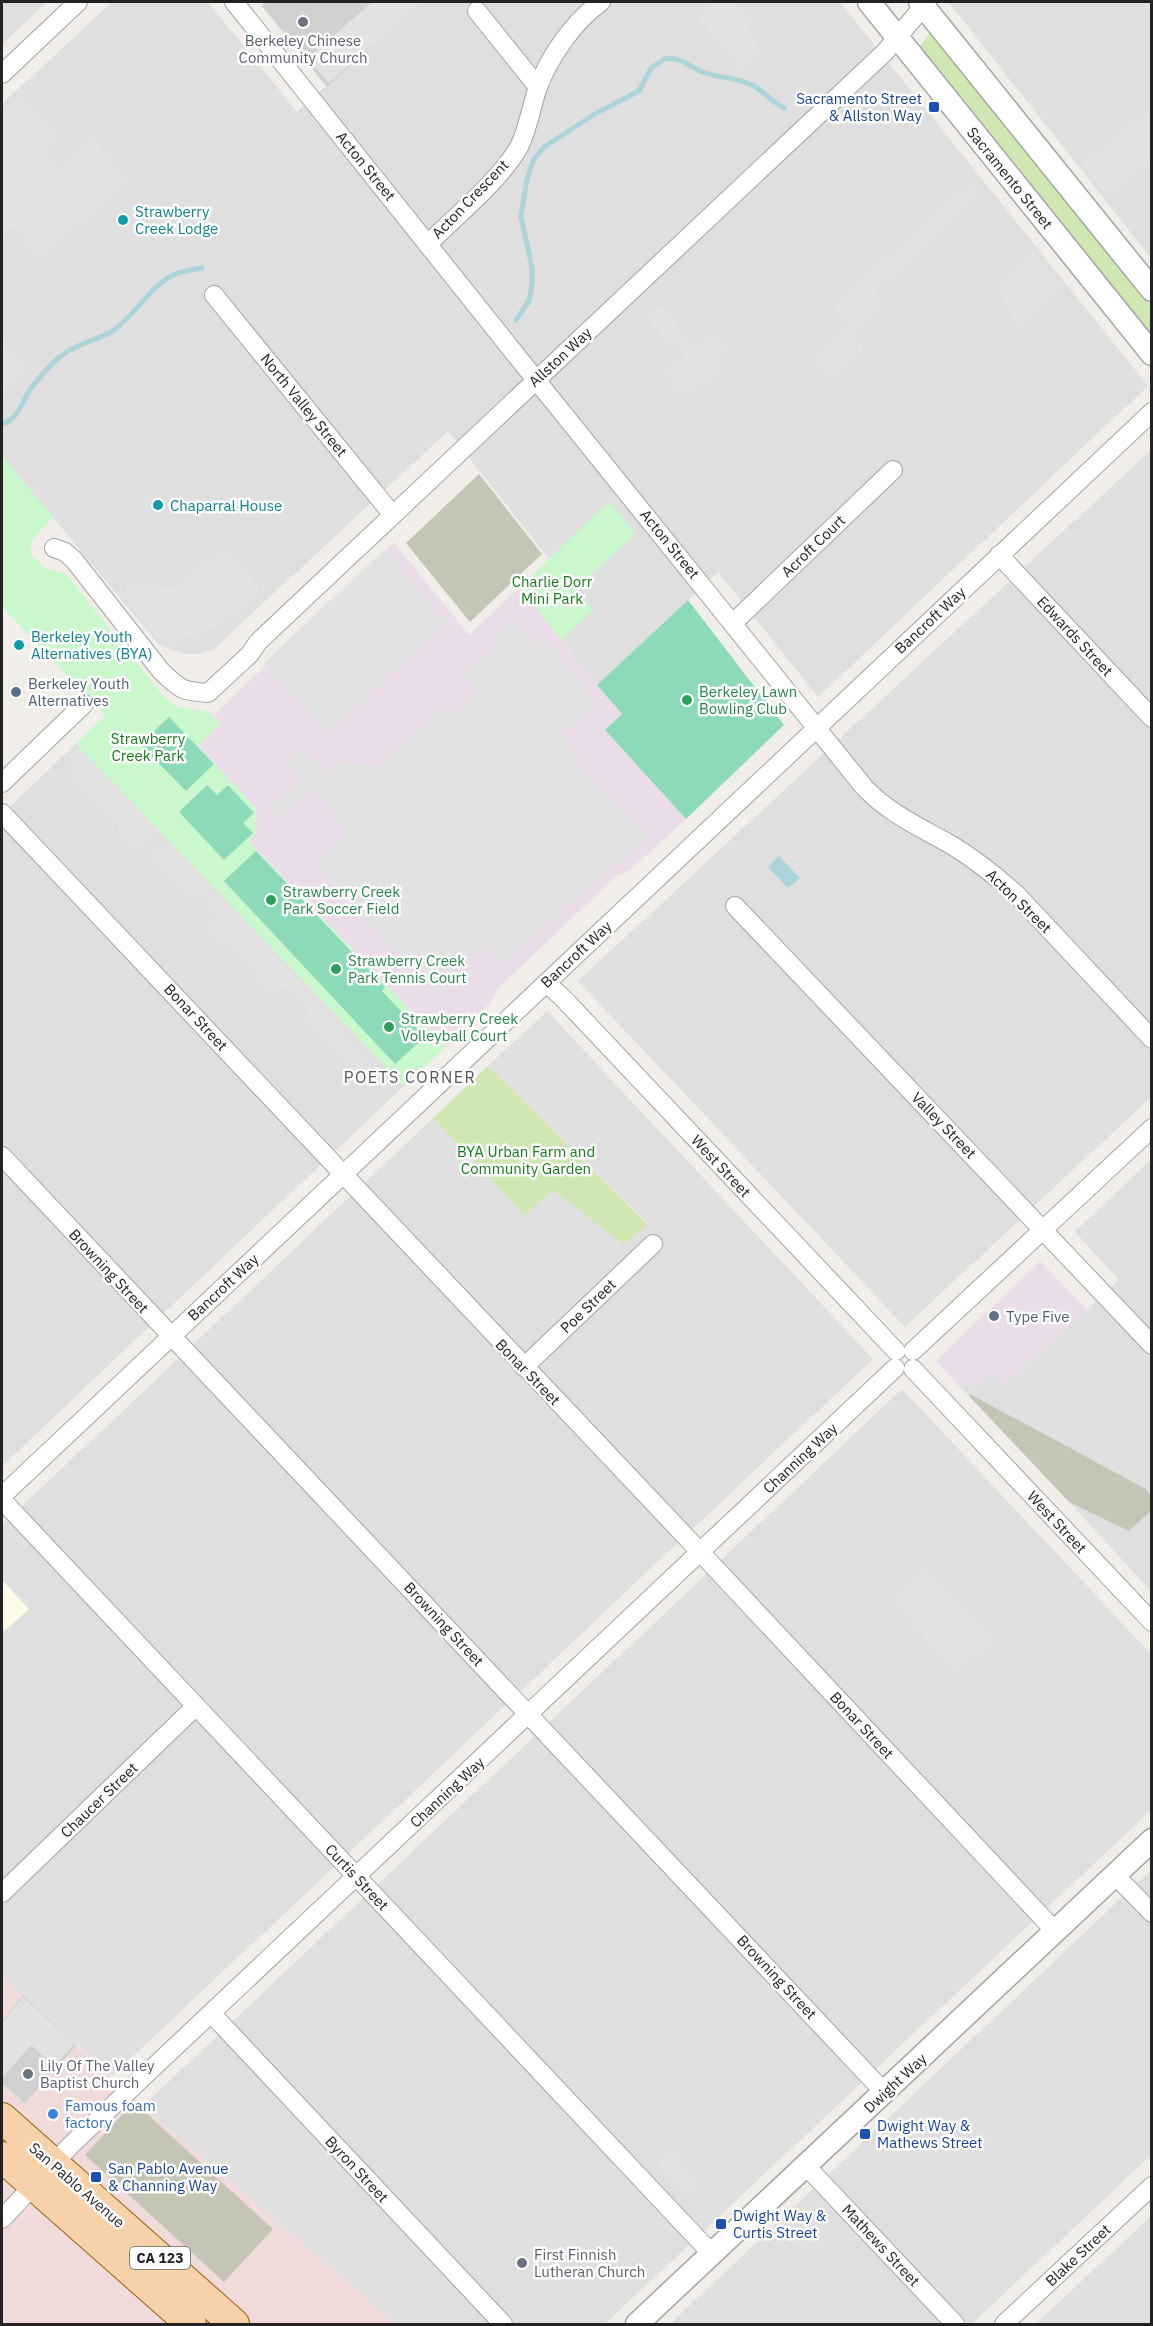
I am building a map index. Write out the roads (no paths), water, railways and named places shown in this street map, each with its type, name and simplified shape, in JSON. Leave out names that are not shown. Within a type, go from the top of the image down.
[{"type":"main road","name":"San Pablo Avenue","points":[[2,2118],[43,2174],[190,2325]]},
{"type":"main road","name":"San Pablo Avenue","points":[[2,2157],[43,2174],[234,2325]]},
{"type":"street","points":[[2,74],[78,2]]},
{"type":"street","name":"Acton Street","points":[[234,2],[873,796],[911,824],[954,847],[992,872],[1016,894],[1152,1039]]},
{"type":"street","name":"Acton Crescent","points":[[428,244],[500,172],[518,147],[538,87],[569,32],[584,14],[601,2]]},
{"type":"street","name":"Sacramento Street","points":[[869,2],[1152,354]]},
{"type":"street","points":[[924,3],[1152,290]]},
{"type":"street","name":"Allston Way","points":[[54,548],[65,552],[74,560],[161,671],[183,691],[208,693],[217,687],[250,654],[258,642],[392,514],[885,52],[924,3]]},
{"type":"street","points":[[477,11],[538,87]]},
{"type":"street","name":"North Valley Street","points":[[214,295],[392,514]]},
{"type":"street","name":"Bancroft Way","points":[[2,1496],[1152,412]]},
{"type":"street","name":"Acroft Court","points":[[733,623],[893,470]]},
{"type":"street","name":"Edwards Street","points":[[999,555],[1152,718]]},
{"type":"street","points":[[2,783],[84,704]]},
{"type":"street","name":"Bonar Street","points":[[2,813],[1055,1931]]},
{"type":"street","name":"Valley Street","points":[[735,906],[1152,1345]]},
{"type":"street","name":"West Street","points":[[546,983],[562,997],[1152,1622]]},
{"type":"street","name":"Channing Way","points":[[2,2219],[43,2174],[211,2013],[1152,1128]]},
{"type":"street","name":"Browning Street","points":[[2,1156],[884,2092]]},
{"type":"street","name":"Poe Street","points":[[524,1367],[653,1244]]},
{"type":"street","name":"Curtis Street","points":[[2,1500],[712,2254]]},
{"type":"street","name":"Chaucer Street","points":[[2,1893],[196,1706]]},
{"type":"street","name":"Dwight Way","points":[[638,2325],[1152,1840]]},
{"type":"street","points":[[1115,1875],[1152,1913]]},
{"type":"street","name":"Byron Street","points":[[211,2013],[503,2325]]},
{"type":"street","name":"Mathews Street","points":[[806,2166],[956,2325]]},
{"type":"street","name":"Blake Street","points":[[1004,2325],[1152,2186]]},
{"type":"water","points":[[779,856],[800,878],[788,888],[768,867]]},
{"type":"waterway","points":[[516,320],[529,301],[532,284],[532,268],[521,216],[527,179],[534,159],[544,147],[593,115],[639,91],[651,68],[666,58],[680,61],[707,74],[747,83],[758,88],[784,108]]},
{"type":"waterway","points":[[2,424],[8,422],[16,414],[33,386],[61,356],[72,348],[120,326],[155,288],[171,276],[202,268]]},
{"type":"place","name":"Berkeley Chinese Community Church","points":[[303,22]]},
{"type":"place","name":"Sacramento Street & Allston Way","points":[[934,107]]},
{"type":"place","name":"Strawberry Creek Lodge","points":[[123,220]]},
{"type":"place","name":"Chaparral House","points":[[158,505]]},
{"type":"place","name":"Berkeley Youth Alternatives (BYA)","points":[[19,645]]},
{"type":"place","name":"Berkeley Youth Alternatives","points":[[16,692]]},
{"type":"place","name":"Berkeley Lawn Bowling Club","points":[[687,700]]},
{"type":"place","name":"Strawberry Creek Park Soccer Field","points":[[271,900]]},
{"type":"place","name":"Strawberry Creek Park Tennis Court","points":[[336,969]]},
{"type":"place","name":"Strawberry Creek Volleyball Court","points":[[389,1027]]},
{"type":"place","name":"Type Five","points":[[994,1316]]},
{"type":"place","name":"Lily Of The Valley Baptist Church","points":[[28,2074]]},
{"type":"place","name":"Famous foam factory","points":[[53,2114]]},
{"type":"place","name":"Dwight Way & Mathews Street","points":[[865,2134]]},
{"type":"place","name":"San Pablo Avenue & Channing Way","points":[[96,2177]]},
{"type":"place","name":"Dwight Way & Curtis Street","points":[[721,2224]]},
{"type":"place","name":"First Finnish Lutheran Church","points":[[522,2263]]},
{"type":"district","name":"POETS CORNER","points":[[410,1077]]},
{"type":"park label","name":"Charlie Dorr Mini Park","points":[[552,590]]},
{"type":"park label","name":"Strawberry Creek Park","points":[[148,746]]},
{"type":"park label","name":"BYA Urban Farm and Community Garden","points":[[526,1160]]}]
